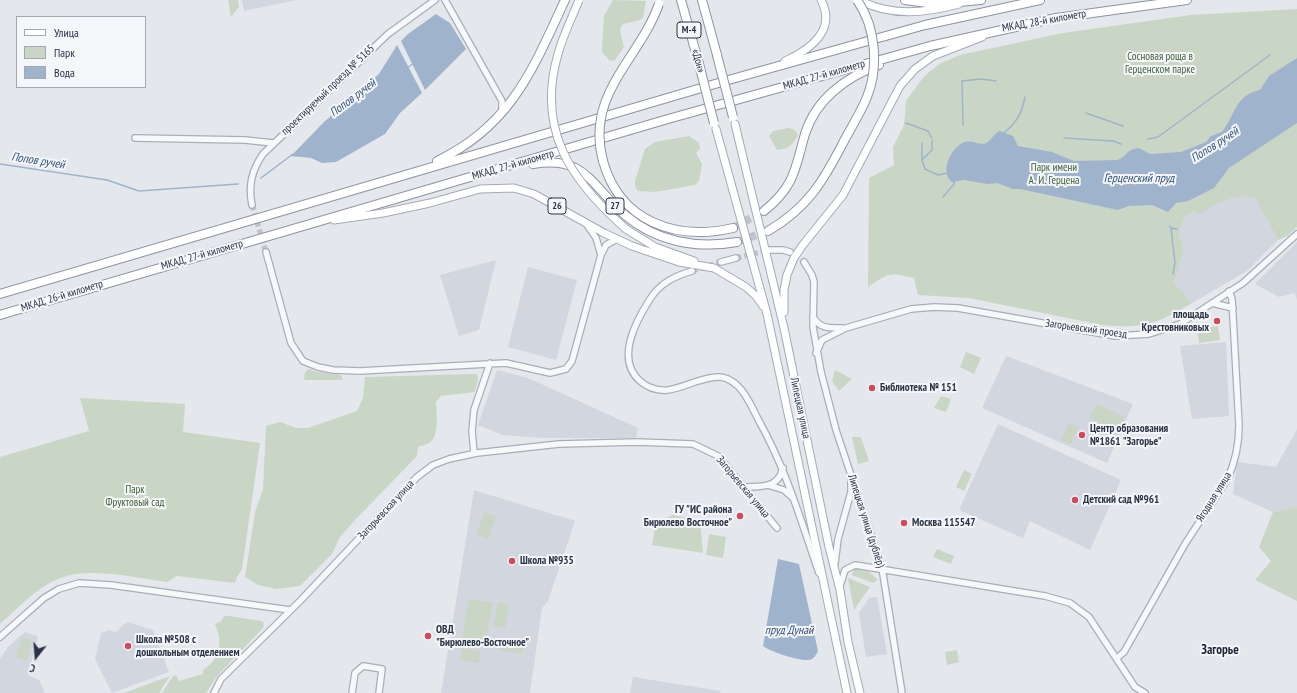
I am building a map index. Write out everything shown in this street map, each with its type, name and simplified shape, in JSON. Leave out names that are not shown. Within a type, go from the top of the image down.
[{"type":"highway","points":[[410,174],[458,151],[483,132],[500,115],[516,96],[529,76],[565,0]]},
{"type":"highway","name":"«Дон»","points":[[681,0],[715,126]]},
{"type":"highway","name":"«Дон»","points":[[702,0],[734,121]]},
{"type":"highway","points":[[768,231],[791,216],[813,194],[844,141],[867,97],[874,67],[872,35],[867,19],[858,0]]},
{"type":"highway","points":[[905,0],[935,4],[965,3],[981,0]]},
{"type":"highway","name":"МКАД, 28-й километр","points":[[897,32],[1040,0]]},
{"type":"highway","name":"МКАД, 28-й километр","points":[[903,53],[1024,24],[1188,0]]},
{"type":"highway","points":[[660,2],[651,22],[608,94],[600,125],[600,146],[603,162],[610,180],[622,197],[635,211],[652,222],[674,230],[690,233],[709,232],[733,228]]},
{"type":"highway","name":"МКАД, 27-й километр","points":[[118,260],[768,68],[897,32]]},
{"type":"highway","points":[[764,211],[782,193],[794,176],[812,119],[821,104],[833,91],[861,71],[930,46]]},
{"type":"highway","name":"МКАД, 27-й километр","points":[[123,278],[903,53]]},
{"type":"highway","name":"27","points":[[500,169],[546,162],[563,163],[584,173],[625,215],[648,231],[666,238],[691,244],[718,245],[737,242]]},
{"type":"highway","name":"МКАД, 26-й километр","points":[[0,294],[118,260]]},
{"type":"highway","name":"МКАД, 26-й километр","points":[[0,315],[123,278]]},
{"type":"main road","points":[[579,0],[563,39],[554,70],[552,103],[555,129],[563,153],[577,179],[596,202],[626,229],[655,247],[714,268]]},
{"type":"main road","points":[[768,68],[793,58],[817,42],[826,21],[825,11],[821,0]]},
{"type":"main road","points":[[858,0],[882,8],[918,13],[965,3]]},
{"type":"main road","points":[[784,328],[784,290],[794,258],[843,195],[895,95],[908,77],[933,56],[986,36],[1024,24]]},
{"type":"main road","name":"Липецкая улица","points":[[734,121],[784,328],[840,590],[848,642],[860,693]]},
{"type":"main road","name":"Липецкая улица","points":[[715,126],[767,314],[848,693]]},
{"type":"main road","name":"26","points":[[322,221],[383,214],[480,189],[497,187],[514,188],[528,192],[586,224],[617,239],[664,257],[690,264],[714,268],[737,281],[756,296],[767,314]]},
{"type":"street","name":"проектируемый проезд № 5165","points":[[251,202],[252,172],[263,154],[273,143],[388,34],[436,0]]},
{"type":"street","points":[[445,0],[502,101],[500,115]]},
{"type":"street","points":[[135,138],[246,140],[273,143]]},
{"type":"street","points":[[586,224],[596,238],[601,255]]},
{"type":"street","name":"Загорьевский проезд","points":[[846,328],[911,309],[934,307],[959,308],[1114,336],[1137,336],[1170,328],[1212,303],[1253,275],[1297,234]]},
{"type":"street","points":[[266,252],[290,343],[298,356],[310,365],[333,370],[360,371],[512,363],[545,373],[559,372],[568,367],[573,358],[601,255],[606,245],[617,239]]},
{"type":"street","points":[[770,250],[783,250],[790,252]]},
{"type":"street","points":[[721,262],[736,258]]},
{"type":"street","name":"Липецкая улица (дублёр)","points":[[804,262],[809,268],[814,282],[813,317],[816,353],[828,402],[847,464],[882,568],[902,693]]},
{"type":"street","points":[[692,271],[677,275],[666,282],[651,297],[637,324],[628,350],[629,365],[632,372],[644,385],[660,390],[678,388],[717,377],[731,380],[743,392],[772,443],[783,468],[828,599]]},
{"type":"street","name":"Ягодная улица","points":[[1117,658],[1124,652],[1185,544],[1228,478],[1233,466],[1236,454],[1239,425],[1233,308],[1230,291]]},
{"type":"street","points":[[1212,303],[1233,308]]},
{"type":"street","points":[[813,317],[816,322],[823,327],[846,328]]},
{"type":"street","points":[[816,353],[822,340],[846,328]]},
{"type":"street","points":[[474,453],[472,431],[474,410],[490,363]]},
{"type":"street","name":"Загорьевская улица","points":[[214,693],[221,679],[290,610],[417,477],[433,465],[449,459],[474,453],[559,444],[637,442],[693,444],[718,456],[777,528]]},
{"type":"street","points":[[834,567],[838,539],[851,492],[851,479],[847,464]]},
{"type":"street","points":[[767,485],[779,479],[783,468]]},
{"type":"street","points":[[744,487],[767,485],[784,490],[795,501]]},
{"type":"street","points":[[840,590],[842,574],[851,566],[862,565],[1045,596],[1070,603],[1089,617],[1135,687],[1145,693]]},
{"type":"street","points":[[0,637],[44,598],[59,589],[79,583],[110,585],[290,610]]},
{"type":"street","points":[[352,693],[355,673],[363,666],[382,669],[379,693]]},
{"type":"shaded area","points":[[242,0],[296,0],[244,11]]},
{"type":"shaded area","points":[[1247,183],[1278,240],[1247,271],[1192,303],[1174,283],[1184,249],[1179,235],[1184,218]]},
{"type":"shaded area","points":[[1297,242],[1297,300],[1295,293],[1279,297],[1255,284]]},
{"type":"shaded area","points":[[496,260],[479,330],[459,336],[440,275]]},
{"type":"shaded area","points":[[528,267],[577,280],[556,360],[508,347]]},
{"type":"shaded area","points":[[1226,342],[1229,416],[1192,419],[1180,346]]},
{"type":"shaded area","name":"Центр образования №1861 \"Загорье\"","points":[[1006,356],[1133,404],[1107,463],[982,408]]},
{"type":"shaded area","points":[[497,370],[528,378],[638,428],[636,438],[542,438],[503,435],[478,425]]},
{"type":"shaded area","points":[[998,424],[1121,480],[1090,550],[1030,521],[1023,538],[959,510]]},
{"type":"shaded area","points":[[1297,429],[1297,507],[1273,512],[1233,494],[1237,462],[1276,467]]},
{"type":"shaded area","name":"Школа №935","points":[[474,490],[575,521],[548,601],[542,608],[530,693],[441,693]]},
{"type":"shaded area","points":[[877,597],[887,654],[866,657],[859,613],[869,598]]},
{"type":"shaded area","name":"Школа №508 с дошкольным отделением","points":[[128,622],[153,630],[169,672],[112,693],[95,659],[101,633],[109,630],[114,632],[118,631],[121,626]]},
{"type":"shaded area","points":[[25,632],[38,636],[28,675],[39,680],[45,693],[0,693],[0,659],[8,647]]},
{"type":"shaded area","points":[[633,677],[721,691],[720,693],[630,693]]},
{"type":"green space","points":[[228,0],[238,0],[239,7],[231,17]]},
{"type":"green space","points":[[613,0],[646,1],[643,18],[638,21],[622,25],[620,30],[624,47],[614,61],[609,60],[602,52],[604,16]]},
{"type":"green space","name":"Парк имени А. И. Герцена","points":[[1297,9],[1297,227],[1287,236],[1278,240],[1255,198],[1247,197],[1226,200],[1199,214],[1194,212],[1184,218],[1179,235],[1184,249],[1174,283],[1192,303],[1159,320],[1139,325],[1116,326],[1102,325],[969,298],[918,295],[914,278],[900,275],[885,276],[868,287],[869,178],[894,165],[893,147],[904,125],[906,101],[922,79],[941,63],[960,55],[1063,33],[1191,15]]},
{"type":"green space","points":[[789,128],[795,130],[798,135],[792,144],[784,149],[777,150],[769,136],[773,131]]},
{"type":"green space","points":[[689,136],[699,143],[700,149],[696,153],[702,164],[699,181],[695,185],[655,192],[638,191],[635,186],[635,181],[645,149],[655,142]]},
{"type":"green space","points":[[1218,326],[1220,340],[1199,343],[1197,329]]},
{"type":"green space","points":[[966,352],[981,358],[974,374],[960,367]]},
{"type":"green space","points":[[309,369],[317,372],[341,375],[343,380],[304,380],[305,372]]},
{"type":"green space","points":[[835,370],[852,379],[839,391],[832,381]]},
{"type":"green space","points":[[477,374],[478,379],[475,392],[441,396],[436,402],[437,425],[434,437],[426,445],[418,447],[417,456],[354,521],[340,537],[332,554],[300,586],[276,589],[258,585],[245,577],[255,512],[263,489],[266,426],[280,422],[296,428],[308,428],[357,411],[363,398],[365,377]]},
{"type":"green space","points":[[941,396],[951,399],[946,412],[934,408]]},
{"type":"green space","name":"Парк Фруктовый сад","points":[[80,398],[185,404],[183,432],[260,443],[242,569],[235,583],[177,576],[167,582],[112,574],[83,573],[70,575],[58,579],[42,588],[0,624],[0,457],[89,431]]},
{"type":"green space","points":[[1096,404],[1125,417],[1118,431],[1090,418]]},
{"type":"green space","points":[[1069,423],[1079,427],[1071,444],[1061,440]]},
{"type":"green space","points":[[852,437],[861,437],[869,461],[858,464]]},
{"type":"green space","points":[[964,470],[972,474],[964,491],[956,487]]},
{"type":"green space","points":[[1297,507],[1297,601],[1255,580],[1271,561],[1259,547],[1273,512]]},
{"type":"green space","points":[[484,512],[496,516],[488,539],[477,535]]},
{"type":"green space","points":[[673,515],[700,521],[703,553],[652,545],[656,523]]},
{"type":"green space","points":[[709,534],[726,537],[723,558],[706,555]]},
{"type":"green space","points":[[937,549],[954,556],[951,564],[933,557]]},
{"type":"green space","points":[[854,568],[869,572],[878,580],[873,583],[852,575]]},
{"type":"green space","points":[[848,578],[870,587],[854,610]]},
{"type":"green space","points":[[469,599],[493,603],[484,646],[461,642]]},
{"type":"green space","points":[[498,602],[509,604],[505,628],[493,626]]},
{"type":"green space","points":[[224,616],[261,621],[264,623],[263,628],[218,675],[206,693],[162,693],[173,676],[176,675],[179,681],[203,674],[203,670],[214,660],[219,650],[218,631],[215,624],[221,621]]},
{"type":"green space","points":[[22,637],[32,640],[27,661],[16,658]]},
{"type":"green space","points":[[500,638],[524,642],[522,654],[498,650]]},
{"type":"green space","points":[[462,648],[480,651],[479,663],[460,660]]},
{"type":"green space","points":[[957,650],[959,662],[947,665],[945,652]]},
{"type":"green space","points":[[170,676],[159,693],[124,693]]},
{"type":"water","points":[[436,14],[450,23],[466,49],[425,90],[401,41],[408,34]]},
{"type":"water","points":[[397,45],[422,93],[400,113],[385,134],[336,162],[322,163],[311,158],[291,156],[324,122],[379,74]]},
{"type":"water","name":"Герценский пруд","points":[[1297,58],[1297,123],[1229,168],[1214,188],[1188,201],[1176,203],[1168,212],[1152,205],[1129,206],[1118,210],[1020,189],[1013,189],[997,183],[987,184],[964,180],[952,182],[948,178],[948,160],[960,144],[971,142],[984,144],[1000,131],[1013,136],[1018,146],[1052,152],[1074,161],[1117,160],[1129,151],[1139,148],[1150,154],[1181,152],[1206,142],[1211,136],[1222,132],[1240,101],[1251,93],[1260,90],[1269,76]]},
{"type":"water","name":"пруд Дунай","points":[[778,559],[799,564],[818,651],[815,657],[809,660],[785,656],[763,646]]},
{"type":"waterway","points":[[1148,139],[1158,137],[1270,55]]},
{"type":"waterway","name":"Попов ручей","points":[[407,68],[414,63]]},
{"type":"waterway","points":[[963,125],[962,81],[981,79],[996,81]]},
{"type":"waterway","points":[[1004,133],[1018,117],[1025,97]]},
{"type":"waterway","points":[[1086,113],[1123,126]]},
{"type":"waterway","points":[[906,123],[928,131],[932,138]]},
{"type":"waterway","points":[[1064,138],[1113,141],[1121,144]]},
{"type":"waterway","points":[[923,159],[932,150],[932,141]]},
{"type":"waterway","name":"Попов ручей","points":[[922,143],[922,160],[925,169],[938,175],[947,173]]},
{"type":"waterway","name":"Попов ручей","points":[[261,178],[293,154]]},
{"type":"waterway","name":"Попов ручей","points":[[0,164],[107,180],[139,191],[238,184]]},
{"type":"waterway","points":[[943,197],[954,182]]},
{"type":"waterway","points":[[1170,226],[1171,228],[1177,229]]},
{"type":"waterway","points":[[1171,228],[1175,263],[1173,274]]},
{"type":"tunnel","points":[[252,205],[266,252]]},
{"type":"tunnel","points":[[733,228],[762,212]]},
{"type":"tunnel","points":[[737,242],[768,231]]},
{"type":"tunnel","points":[[736,258],[769,250]]},
{"type":"tunnel","points":[[692,271],[721,262]]},
{"type":"place","name":"площадь Крестовниковых","points":[[1217,321]]},
{"type":"place","name":"Библиотека № 151","points":[[872,388]]},
{"type":"place","name":"Центр образования №1861 \"Загорье\"","points":[[1082,435]]},
{"type":"place","name":"Детский сад №961","points":[[1075,500]]},
{"type":"place","name":"ГУ \"ИС района Бирюлево Восточное\"","points":[[740,516]]},
{"type":"place","name":"Москва 115547","points":[[904,523]]},
{"type":"place","name":"Школа №935","points":[[512,561]]},
{"type":"place","name":"ОВД \"Бирюлево-Восточное\"","points":[[428,636]]},
{"type":"place","name":"Школа №508 с дошкольным отделением","points":[[128,646]]},
{"type":"district","name":"Загорье","points":[[1220,650]]},
{"type":"park label","name":"Сосновая роща в Герценском парке","points":[[1160,63]]}]
